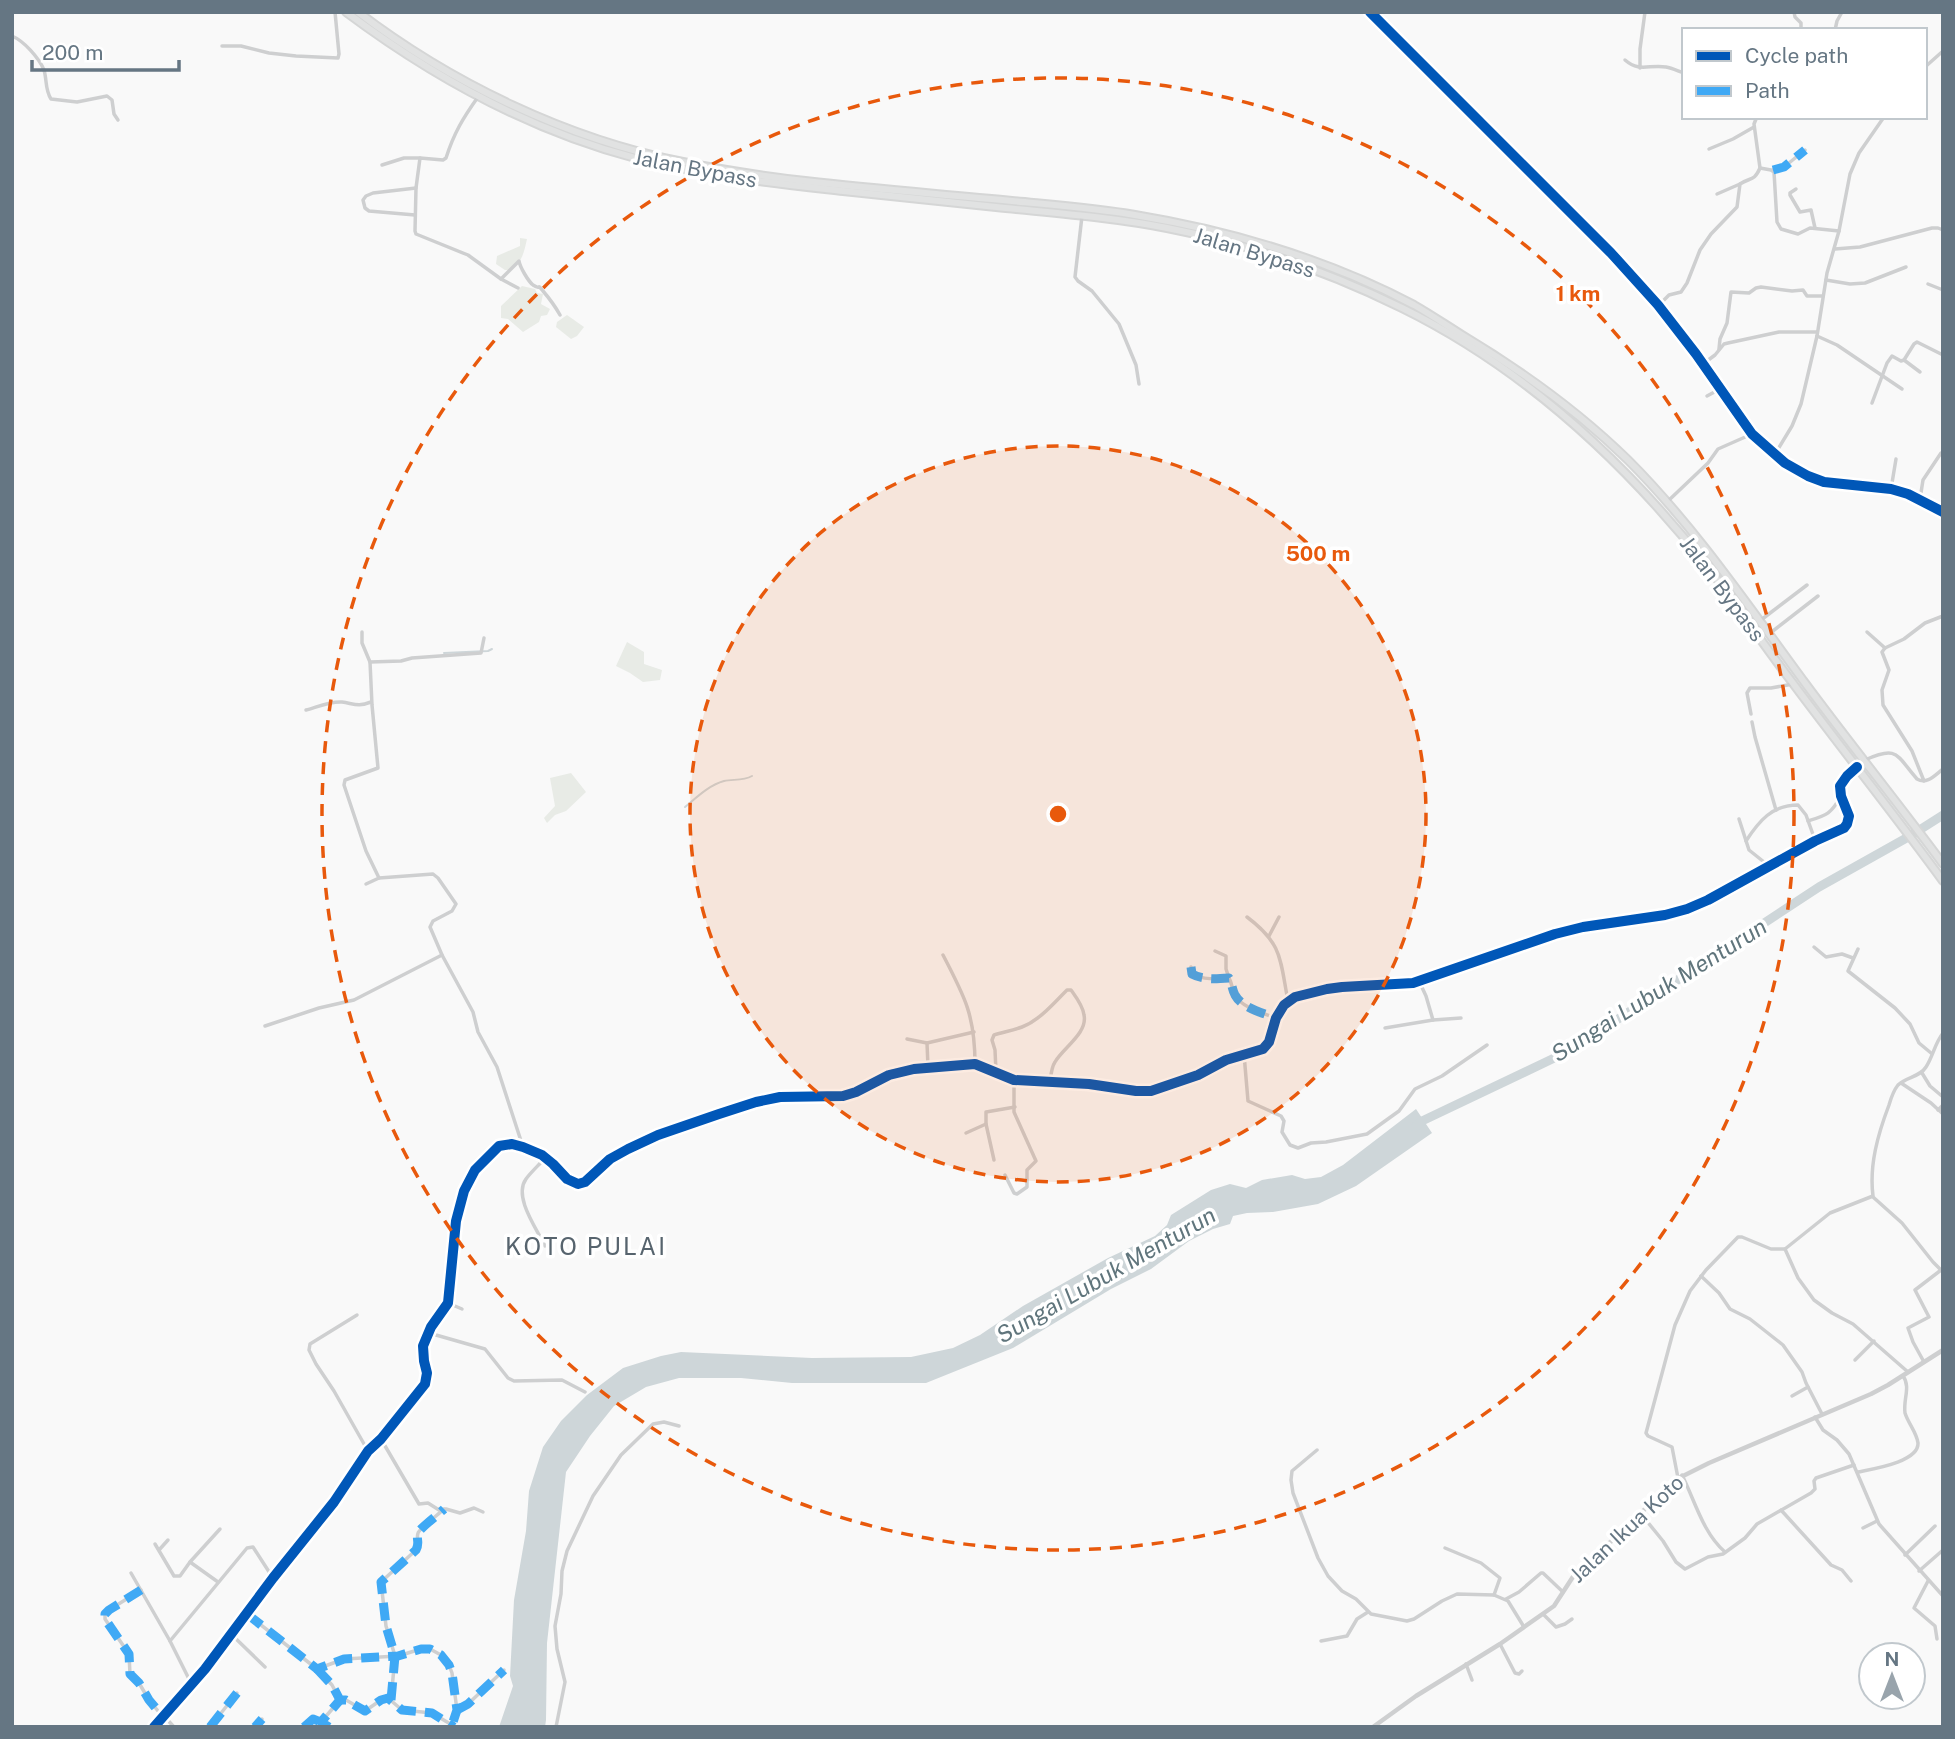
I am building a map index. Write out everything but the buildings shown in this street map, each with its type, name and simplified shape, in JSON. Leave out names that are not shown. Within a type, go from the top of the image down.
[{"type":"highway","name":"Jalan Bypass","points":[[358,12],[433,63],[484,91],[554,123],[633,149],[677,161],[752,174],[1018,205],[1163,228],[1248,247],[1300,264],[1406,310],[1520,380],[1580,430],[1656,506],[1708,568],[1941,878]]},
{"type":"highway","name":"Jalan Bypass","points":[[348,13],[411,58],[478,97],[551,130],[615,152],[706,174],[758,182],[1130,214],[1180,223],[1271,246],[1351,276],[1408,302],[1491,353],[1560,400],[1629,461],[1716,562],[1943,864]]},
{"type":"highway","points":[[1708,568],[1716,562]]},
{"type":"street","points":[[222,46],[241,46],[296,56],[338,58],[335,12]]},
{"type":"street","points":[[1370,12],[1581,222],[1658,305],[1752,434],[1798,471],[1824,482],[1891,489],[1920,499],[1943,512]]},
{"type":"street","points":[[1640,68],[1645,12]]},
{"type":"street","points":[[1794,12],[1801,28]]},
{"type":"street","points":[[12,36],[19,39],[41,64],[51,99],[77,102],[107,96],[112,100],[114,114],[118,120]]},
{"type":"street","points":[[1927,65],[1943,51]]},
{"type":"street","points":[[1625,60],[1640,68],[1665,67],[1682,72]]},
{"type":"street","points":[[382,165],[404,158],[446,158],[455,132],[478,97]]},
{"type":"street","points":[[1717,194],[1753,179],[1760,168],[1754,127],[1759,119]]},
{"type":"street","points":[[1775,454],[1792,426],[1801,404],[1854,161],[1883,119]]},
{"type":"street","points":[[1709,149],[1754,127]]},
{"type":"street","points":[[1760,168],[1773,170],[1784,167],[1805,150]]},
{"type":"street","points":[[420,158],[415,215],[415,231],[418,235],[468,255],[518,288]]},
{"type":"street","points":[[1773,170],[1779,226],[1785,231],[1798,234],[1807,229],[1839,231]]},
{"type":"street","points":[[1658,305],[1669,295],[1681,292],[1700,250],[1737,207],[1740,184]]},
{"type":"street","points":[[415,215],[369,211],[363,200],[373,193],[416,188]]},
{"type":"street","points":[[1796,189],[1790,195],[1800,212],[1811,210],[1815,229]]},
{"type":"street","points":[[1082,216],[1075,277],[1093,290],[1119,324],[1136,365],[1139,384]]},
{"type":"street","points":[[1835,249],[1860,247],[1928,229],[1943,230]]},
{"type":"street","points":[[502,279],[519,261],[522,271],[533,285],[541,288],[560,315]]},
{"type":"street","points":[[1826,280],[1850,284],[1866,283],[1906,267]]},
{"type":"street","points":[[1928,284],[1943,290]]},
{"type":"street","points":[[1719,349],[1727,323],[1731,292],[1749,293],[1759,287],[1765,287],[1792,292],[1803,290],[1807,296],[1823,296]]},
{"type":"street","points":[[1703,364],[1728,343],[1779,332],[1817,334],[1902,389]]},
{"type":"street","points":[[1904,360],[1915,342],[1943,355]]},
{"type":"street","points":[[1872,403],[1891,357],[1904,360],[1920,372]]},
{"type":"street","points":[[1707,396],[1720,389]]},
{"type":"street","points":[[1667,503],[1709,463],[1718,449],[1752,434]]},
{"type":"street","points":[[1920,499],[1923,480],[1941,453]]},
{"type":"street","points":[[1891,489],[1896,459]]},
{"type":"street","points":[[1759,621],[1807,585]]},
{"type":"street","points":[[1769,634],[1818,596]]},
{"type":"street","points":[[1924,781],[1912,751],[1884,705],[1882,690],[1889,670],[1882,656],[1885,648],[1904,639],[1925,623],[1943,616]]},
{"type":"street","points":[[362,632],[362,643],[370,662],[378,768],[344,780],[344,785],[366,851],[379,878]]},
{"type":"street","points":[[1867,632],[1885,648]]},
{"type":"street","points":[[370,662],[482,651],[484,638]]},
{"type":"street","points":[[1751,714],[1747,693],[1750,688],[1793,684]]},
{"type":"street","points":[[306,710],[340,702],[350,706],[372,702]]},
{"type":"street","points":[[1752,722],[1776,810]]},
{"type":"street","points":[[1865,760],[1885,752],[1894,754],[1917,779],[1924,781],[1943,769]]},
{"type":"street","points":[[154,1727],[334,1502],[368,1451],[381,1439],[425,1384],[427,1373],[424,1346],[447,1303],[456,1221],[464,1191],[475,1170],[499,1146],[512,1144],[523,1147],[545,1158],[571,1182],[581,1184],[610,1159],[628,1149],[658,1135],[719,1114],[780,1097],[843,1096],[856,1092],[888,1074],[928,1067],[975,1064],[1014,1080],[1151,1091],[1183,1081],[1216,1064],[1265,1048],[1276,1018],[1288,1001],[1295,997],[1328,989],[1419,981],[1555,934],[1687,909],[1839,831],[1847,824],[1849,812],[1839,791],[1843,780],[1857,767]]},
{"type":"street","points":[[1808,821],[1827,815],[1841,796]]},
{"type":"street","points":[[1746,841],[1758,822],[1776,810],[1798,805],[1808,821],[1815,841]]},
{"type":"street","points":[[1739,819],[1751,853],[1769,866]]},
{"type":"street","points":[[366,884],[379,878],[433,874],[456,904],[452,911],[430,925],[442,955],[473,1012],[478,1032],[497,1067],[523,1147]]},
{"type":"street","points":[[1247,917],[1269,936],[1279,953],[1288,1001]]},
{"type":"street","points":[[1269,936],[1279,917]]},
{"type":"street","points":[[1814,947],[1826,957],[1842,954],[1853,958]]},
{"type":"street","points":[[1858,949],[1848,970],[1850,973],[1895,1008],[1910,1024],[1919,1042],[1931,1053]]},
{"type":"street","points":[[1215,951],[1226,957],[1226,969],[1233,992],[1240,1002],[1276,1018]]},
{"type":"street","points":[[265,1026],[319,1008],[354,1000],[442,955]]},
{"type":"street","points":[[943,955],[965,997],[974,1032],[975,1064]]},
{"type":"street","points":[[1191,967],[1192,974],[1196,976],[1229,978]]},
{"type":"street","points":[[1419,981],[1433,1020]]},
{"type":"street","points":[[996,1072],[992,1040],[994,1035],[1030,1023],[1069,989],[1084,1013],[1084,1023],[1056,1061],[1050,1083]]},
{"type":"street","points":[[1385,1028],[1461,1018]]},
{"type":"street","points":[[907,1039],[927,1043],[974,1032]]},
{"type":"street","points":[[1924,1362],[1908,1329],[1930,1315],[1915,1290],[1942,1271],[1902,1223],[1873,1196],[1871,1176],[1877,1143],[1892,1097],[1901,1083],[1922,1072],[1943,1033]]},
{"type":"street","points":[[927,1043],[928,1067]]},
{"type":"street","points":[[1244,1054],[1248,1101],[1281,1116],[1284,1121],[1282,1132],[1290,1145],[1298,1148],[1315,1142],[1367,1134],[1399,1111],[1415,1089],[1442,1076],[1487,1045]]},
{"type":"street","points":[[1922,1072],[1930,1086],[1943,1097]]},
{"type":"street","points":[[1005,1175],[1017,1194],[1027,1186],[1027,1170],[1036,1161],[1015,1114],[1014,1080]]},
{"type":"street","points":[[1901,1083],[1943,1114]]},
{"type":"street","points":[[1938,1110],[1943,1105]]},
{"type":"street","points":[[994,1160],[985,1114],[987,1111],[1015,1107]]},
{"type":"street","points":[[966,1133],[986,1124]]},
{"type":"street","points":[[545,1158],[527,1178],[522,1194],[523,1203],[545,1246]]},
{"type":"street","points":[[1726,1552],[1713,1540],[1680,1476],[1671,1447],[1646,1433],[1675,1325],[1690,1291],[1738,1237],[1771,1249],[1786,1249],[1830,1213],[1873,1196]]},
{"type":"street","points":[[1786,1249],[1794,1270],[1814,1300],[1853,1324],[1906,1374],[1908,1382],[1905,1412],[1918,1440],[1916,1450],[1900,1461],[1858,1472]]},
{"type":"street","points":[[1701,1276],[1719,1293],[1730,1309],[1745,1315],[1780,1341],[1802,1372],[1822,1414]]},
{"type":"street","points":[[447,1303],[462,1309]]},
{"type":"street","points":[[357,1315],[310,1344],[309,1348],[368,1451]]},
{"type":"street","points":[[429,1333],[485,1349],[508,1378],[514,1381],[562,1380],[585,1392]]},
{"type":"street","points":[[1856,1360],[1874,1341]]},
{"type":"street","name":"Jalan Ikua Koto","points":[[1374,1727],[1416,1696],[1500,1644],[1554,1606],[1578,1569],[1599,1553],[1680,1476],[1871,1394],[1943,1350]]},
{"type":"street","points":[[1793,1396],[1808,1387]]},
{"type":"street","points":[[1815,1417],[1823,1430],[1844,1447],[1858,1472],[1877,1521],[1943,1596]]},
{"type":"street","points":[[556,1727],[565,1682],[555,1626],[567,1551],[593,1496],[621,1455],[653,1424],[671,1423],[679,1426]]},
{"type":"street","points":[[381,1439],[417,1503],[428,1503],[439,1510],[460,1513],[474,1508],[482,1513]]},
{"type":"street","points":[[1317,1450],[1292,1471],[1294,1497],[1318,1558],[1328,1576],[1342,1591],[1356,1598],[1368,1612],[1410,1621],[1452,1595],[1494,1595],[1506,1599],[1524,1627]]},
{"type":"street","points":[[1641,1514],[1682,1569],[1687,1569],[1726,1552],[1745,1538],[1756,1524],[1814,1491],[1816,1478],[1854,1465]]},
{"type":"street","points":[[391,1700],[395,1656],[386,1626],[381,1582],[416,1550],[419,1529],[444,1509]]},
{"type":"street","points":[[1781,1510],[1831,1565],[1842,1570],[1851,1581]]},
{"type":"street","points":[[1863,1528],[1877,1521]]},
{"type":"street","points":[[1905,1555],[1936,1526]]},
{"type":"street","points":[[155,1544],[176,1577],[180,1576],[220,1529]]},
{"type":"street","points":[[159,1550],[168,1540]]},
{"type":"street","points":[[170,1641],[250,1546],[273,1578]]},
{"type":"street","points":[[1445,1548],[1481,1563],[1500,1578],[1494,1595]]},
{"type":"street","points":[[1919,1571],[1943,1550]]},
{"type":"street","points":[[190,1562],[218,1582]]},
{"type":"street","points":[[131,1573],[191,1684]]},
{"type":"street","points":[[1506,1599],[1519,1592],[1541,1573],[1563,1592]]},
{"type":"street","points":[[1928,1581],[1914,1608],[1935,1626],[1937,1639]]},
{"type":"street","points":[[141,1590],[109,1610],[105,1619],[129,1654],[130,1674],[174,1727]]},
{"type":"street","points":[[1321,1641],[1347,1636],[1357,1619],[1368,1612]]},
{"type":"street","points":[[247,1614],[317,1669],[332,1685],[340,1700]]},
{"type":"street","points":[[1543,1614],[1556,1627],[1572,1619]]},
{"type":"street","points":[[231,1634],[265,1667]]},
{"type":"street","points":[[1500,1644],[1515,1673],[1522,1671]]},
{"type":"street","points":[[317,1669],[344,1659],[395,1656],[425,1648],[441,1655],[449,1665],[457,1710],[453,1726],[432,1713],[402,1710],[385,1698],[365,1711],[346,1700],[340,1700],[321,1722]]},
{"type":"street","points":[[1466,1664],[1472,1680]]},
{"type":"street","points":[[457,1710],[468,1704],[504,1670]]},
{"type":"street","points":[[210,1727],[237,1693]]},
{"type":"street","points":[[255,1727],[262,1718]]},
{"type":"street","points":[[304,1727],[313,1719],[329,1727]]},
{"type":"shaded area","points":[[520,238],[527,239],[522,256],[515,267],[505,270],[496,264],[497,256],[520,246]]},
{"type":"shaded area","points":[[522,286],[543,294],[541,304],[550,309],[547,315],[541,316],[539,322],[523,332],[508,319],[501,318],[501,306]]},
{"type":"shaded area","points":[[567,315],[584,327],[571,339],[556,327],[557,322]]},
{"type":"shaded area","points":[[627,642],[644,652],[644,664],[662,670],[660,680],[643,682],[616,666]]},
{"type":"shaded area","points":[[571,773],[586,792],[566,811],[555,815],[547,823],[544,818],[555,806],[550,778]]},
{"type":"water","points":[[1416,1109],[1432,1133],[1356,1186],[1318,1204],[1233,1216],[1230,1224],[1189,1241],[1151,1269],[1111,1289],[1013,1348],[926,1383],[792,1383],[741,1378],[679,1378],[646,1387],[614,1406],[566,1472],[547,1643],[545,1727],[499,1727],[513,1686],[510,1676],[514,1600],[526,1531],[529,1491],[543,1447],[561,1421],[587,1395],[623,1368],[681,1352],[812,1358],[911,1357],[953,1348],[980,1335],[1023,1306],[1108,1258],[1155,1236],[1167,1225],[1171,1215],[1211,1190],[1230,1184],[1246,1188],[1262,1180],[1292,1175],[1305,1179],[1321,1177],[1343,1165]]},
{"type":"waterway","points":[[444,653],[492,649]]},
{"type":"waterway","points":[[685,807],[718,783],[752,776]]},
{"type":"waterway","name":"Sungai Lubuk Menturun","points":[[1415,1127],[1422,1121],[1571,1050],[1819,887],[1943,815]]},
{"type":"marked path","points":[[1773,170],[1784,167],[1805,150]]},
{"type":"marked path","points":[[1191,967],[1192,974],[1201,977],[1229,978],[1238,1000],[1276,1018]]},
{"type":"marked path","points":[[391,1700],[395,1656],[386,1626],[381,1582],[416,1550],[419,1531],[444,1509]]},
{"type":"marked path","points":[[141,1590],[109,1610],[105,1619],[129,1654],[130,1674],[163,1717]]},
{"type":"marked path","points":[[247,1614],[317,1669],[344,1659],[398,1656],[430,1649],[441,1655],[452,1673],[457,1710],[452,1725]]},
{"type":"marked path","points":[[317,1669],[332,1685],[340,1700],[346,1700],[365,1711],[388,1698],[402,1710],[432,1713],[454,1727]]},
{"type":"marked path","points":[[457,1710],[468,1704],[504,1670]]},
{"type":"marked path","points":[[210,1727],[237,1693]]},
{"type":"marked path","points":[[329,1727],[321,1722],[340,1700]]},
{"type":"marked path","points":[[255,1727],[262,1719]]},
{"type":"marked path","points":[[304,1727],[313,1719],[321,1722]]},
{"type":"cycle path","points":[[1370,12],[1611,253],[1658,305],[1752,434],[1785,463],[1824,482],[1891,489],[1908,494],[1943,512]]},
{"type":"cycle path","points":[[154,1727],[205,1669],[334,1502],[368,1451],[381,1439],[425,1384],[427,1373],[423,1346],[431,1327],[448,1303],[456,1221],[464,1191],[475,1170],[499,1146],[512,1144],[542,1155],[567,1179],[578,1184],[585,1182],[610,1159],[628,1149],[658,1135],[719,1114],[780,1097],[843,1096],[889,1075],[914,1069],[975,1064],[1014,1080],[1151,1091],[1198,1075],[1226,1060],[1263,1049],[1269,1042],[1276,1018],[1284,1005],[1295,997],[1342,987],[1413,983],[1555,934],[1583,927],[1665,915],[1708,900],[1844,828],[1849,816],[1840,786],[1857,767]]},
{"type":"district","name":"KOTO PULAI","points":[[586,1247]]}]
